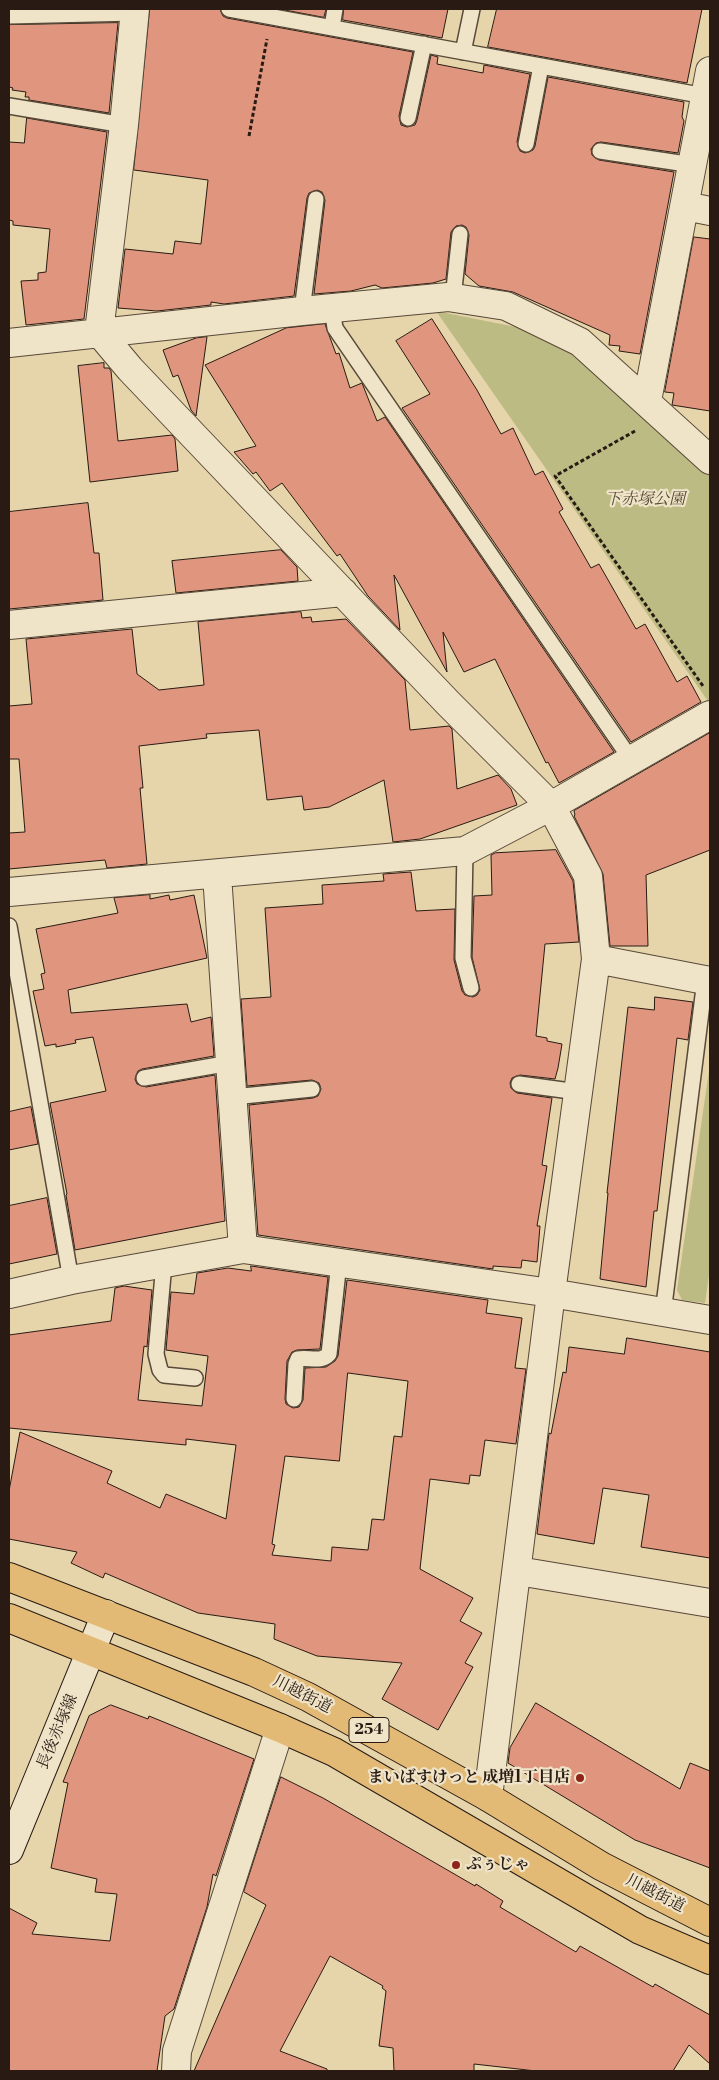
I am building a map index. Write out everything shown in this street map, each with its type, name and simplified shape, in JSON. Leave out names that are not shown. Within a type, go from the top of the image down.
[{"type":"highway","name":"川越街道","points":[[9,1577],[254,1672],[308,1697],[488,1797],[601,1866],[710,1922]]},
{"type":"highway","name":"254","points":[[9,1618],[280,1728],[334,1752],[640,1930],[710,1960]]},
{"type":"street","points":[[135,11],[124,125],[99,332],[130,369],[448,703],[551,806],[588,876],[596,960],[551,1294],[518,1571],[488,1797]]},
{"type":"street","points":[[647,401],[698,208],[693,165],[708,84]]},
{"type":"street","points":[[9,343],[302,310],[453,298],[506,306],[580,342],[710,460]]},
{"type":"street","points":[[9,625],[343,592]]},
{"type":"street","points":[[9,892],[217,875],[465,851],[632,761],[709,704]]},
{"type":"street","points":[[217,875],[243,1249]]},
{"type":"street","points":[[596,960],[708,981]]},
{"type":"street","points":[[9,1294],[71,1280],[243,1249],[551,1294],[710,1320]]},
{"type":"street","points":[[518,1571],[710,1603]]},
{"type":"street","name":"長後赤塚線","points":[[9,1850],[106,1614]]},
{"type":"street","points":[[176,2071],[176,2051],[280,1728]]},
{"type":"lane","points":[[229,9],[541,66],[708,84]]},
{"type":"lane","points":[[332,27],[335,9]]},
{"type":"lane","points":[[463,52],[472,9]]},
{"type":"lane","points":[[9,16],[135,11]]},
{"type":"lane","points":[[408,118],[424,44]]},
{"type":"lane","points":[[526,144],[541,66]]},
{"type":"lane","points":[[9,106],[124,125]]},
{"type":"lane","points":[[600,151],[693,165]]},
{"type":"lane","points":[[302,310],[316,199]]},
{"type":"lane","points":[[453,298],[460,234]]},
{"type":"lane","points":[[332,308],[335,328],[632,761]]},
{"type":"lane","points":[[465,851],[463,958],[471,988]]},
{"type":"lane","points":[[9,926],[71,1280]]},
{"type":"lane","points":[[663,1313],[708,981]]},
{"type":"lane","points":[[144,1078],[230,1063]]},
{"type":"lane","points":[[520,1084],[578,1092]]},
{"type":"lane","points":[[233,1097],[312,1089]]},
{"type":"lane","points":[[294,1399],[298,1359],[321,1360],[325,1359],[329,1354],[339,1262]]},
{"type":"lane","points":[[164,1263],[156,1354],[158,1363],[164,1375],[195,1378]]},
{"type":"path","points":[[249,136],[271,16]]},
{"type":"path","points":[[628,434],[555,476],[709,704]]},
{"type":"green space","name":"下赤塚公園","points":[[436,311],[541,332],[616,384],[710,473],[710,704]]},
{"type":"green space","points":[[710,1064],[710,1268],[705,1303],[682,1300],[677,1290]]},
{"type":"building","points":[[150,9],[220,9],[223,16],[227,18],[413,52],[399,116],[401,125],[407,127],[415,125],[417,120],[431,55],[438,57],[437,64],[483,73],[484,65],[530,74],[517,142],[520,151],[525,153],[533,150],[535,146],[548,77],[684,102],[682,117],[684,121],[678,153],[601,142],[596,143],[591,149],[592,155],[599,160],[674,172],[640,354],[619,351],[620,346],[609,345],[610,335],[513,292],[479,286],[465,274],[469,235],[466,227],[462,225],[456,226],[451,232],[446,279],[433,283],[382,288],[375,285],[351,291],[314,294],[325,200],[322,192],[317,190],[309,193],[307,198],[294,296],[224,304],[211,302],[211,305],[157,311],[118,308],[125,249],[173,254],[175,241],[201,244],[208,180],[134,170]]},
{"type":"building","points":[[280,9],[326,9],[324,17]]},
{"type":"building","points":[[344,9],[448,9],[442,38],[343,20]]},
{"type":"building","points":[[497,9],[702,9],[687,83],[488,47]]},
{"type":"building","points":[[118,23],[109,113],[29,100],[29,97],[25,97],[26,92],[12,90],[13,88],[9,87],[9,25]]},
{"type":"building","points":[[27,118],[107,132],[84,319],[26,325],[21,281],[38,280],[38,273],[46,272],[50,229],[13,225],[13,221],[9,220],[9,142],[24,143]]},
{"type":"building","points":[[694,237],[710,239],[710,411],[672,405],[674,393],[665,392]]},
{"type":"building","points":[[432,319],[477,390],[501,434],[513,428],[535,475],[543,471],[563,509],[559,512],[591,568],[599,564],[636,629],[645,624],[677,682],[687,676],[701,702],[631,742],[402,408],[430,394],[396,341]]},
{"type":"building","points":[[325,324],[336,354],[339,353],[350,388],[362,383],[377,421],[385,417],[614,752],[559,783],[548,762],[546,763],[495,659],[464,672],[443,632],[447,672],[394,575],[400,630],[368,596],[340,554],[337,556],[282,483],[270,491],[256,472],[253,474],[234,452],[256,446],[205,365],[286,328]]},
{"type":"building","points":[[207,337],[196,416],[191,410],[178,375],[173,377],[163,350],[196,338]]},
{"type":"building","points":[[104,363],[104,368],[109,368],[111,371],[118,441],[172,435],[175,439],[178,471],[90,482],[78,366]]},
{"type":"building","points":[[88,503],[94,553],[99,553],[103,600],[9,609],[9,512]]},
{"type":"building","points":[[281,550],[297,567],[298,581],[176,593],[172,561]]},
{"type":"building","points":[[301,612],[302,618],[311,617],[312,622],[346,619],[405,680],[410,730],[449,726],[452,729],[457,789],[498,775],[511,789],[517,805],[420,839],[393,842],[384,780],[329,807],[304,810],[302,796],[267,800],[259,730],[206,734],[207,738],[139,746],[143,788],[140,788],[147,864],[107,868],[105,860],[9,869],[9,833],[25,832],[19,759],[9,759],[9,706],[32,704],[26,639],[132,629],[137,674],[159,690],[204,685],[198,622]]},
{"type":"building","points":[[710,733],[710,850],[646,875],[648,946],[610,946],[603,874],[574,816],[574,811]]},
{"type":"building","points":[[556,850],[573,881],[579,942],[545,944],[536,1036],[547,1038],[547,1041],[562,1044],[558,1068],[555,1079],[520,1075],[512,1078],[510,1083],[511,1088],[517,1093],[552,1098],[542,1165],[547,1166],[537,1226],[540,1226],[537,1262],[522,1260],[521,1268],[493,1266],[493,1269],[258,1235],[249,1105],[313,1098],[318,1096],[321,1089],[319,1083],[312,1080],[247,1086],[241,999],[271,997],[265,908],[323,904],[322,885],[384,881],[383,874],[411,872],[416,911],[455,909],[454,960],[462,991],[465,995],[473,997],[480,990],[472,957],[474,896],[492,895],[491,855],[495,853]]},
{"type":"building","points":[[150,895],[150,899],[169,895],[170,900],[194,895],[207,958],[68,990],[71,1013],[187,1004],[191,1022],[211,1017],[214,1056],[142,1069],[138,1071],[135,1079],[137,1084],[146,1087],[215,1075],[225,1221],[75,1250],[67,1194],[50,1103],[106,1091],[93,1037],[75,1040],[76,1043],[56,1047],[56,1044],[45,1046],[33,991],[44,989],[41,974],[45,973],[36,929],[118,913],[114,898]]},
{"type":"building","points":[[655,997],[693,1002],[688,1040],[677,1038],[657,1211],[654,1211],[646,1287],[600,1279],[607,1193],[628,1007],[654,1010]]},
{"type":"building","points":[[31,1107],[38,1144],[9,1150],[9,1112]]},
{"type":"building","points":[[47,1198],[57,1254],[9,1264],[9,1206]]},
{"type":"building","points":[[251,1266],[328,1277],[320,1349],[297,1350],[292,1352],[287,1361],[285,1399],[286,1404],[293,1408],[299,1407],[303,1400],[305,1368],[326,1367],[335,1361],[338,1356],[347,1280],[488,1300],[486,1313],[522,1318],[515,1368],[526,1369],[516,1444],[485,1440],[480,1476],[470,1475],[469,1484],[430,1479],[420,1569],[473,1598],[460,1621],[482,1633],[465,1663],[473,1667],[438,1730],[382,1699],[402,1663],[317,1656],[274,1639],[275,1624],[198,1613],[105,1573],[103,1578],[71,1563],[77,1552],[9,1539],[9,1491],[20,1432],[112,1471],[107,1483],[160,1508],[166,1494],[226,1519],[236,1445],[186,1439],[186,1445],[9,1428],[9,1335],[111,1321],[115,1288],[124,1286],[152,1290],[147,1347],[144,1346],[138,1400],[202,1406],[208,1356],[166,1350],[171,1292],[194,1294],[197,1273],[228,1268],[251,1271]],"holes":[[[348,1373],[408,1381],[402,1437],[394,1436],[384,1520],[372,1519],[368,1550],[332,1547],[331,1561],[272,1555],[275,1545],[272,1544],[285,1456],[339,1461]]]},
{"type":"building","points":[[627,1338],[710,1352],[710,1558],[641,1547],[649,1495],[603,1488],[594,1544],[537,1534],[549,1433],[551,1434],[563,1372],[566,1373],[569,1347],[624,1354]]},
{"type":"building","points":[[536,1703],[680,1789],[690,1763],[710,1771],[710,1868],[635,1840],[508,1763],[510,1748]]},
{"type":"building","points":[[111,1705],[148,1719],[149,1716],[254,1759],[216,1876],[213,1874],[207,1907],[174,2009],[165,2016],[157,2071],[9,2071],[9,1908],[37,1923],[32,1934],[110,1941],[117,1894],[95,1892],[97,1879],[51,1868],[68,1783],[63,1782],[89,1716]]},
{"type":"building","points":[[281,1777],[323,1798],[475,1886],[476,1884],[503,1901],[500,1907],[576,1952],[580,1946],[653,1987],[655,1984],[710,2015],[710,2064],[689,2045],[673,2071],[536,2071],[474,2064],[474,2071],[394,2071],[393,2048],[379,2046],[386,1991],[382,1988],[383,1986],[330,1956],[280,2051],[327,2069],[327,2071],[194,2071],[266,1905],[244,1892]]},
{"type":"place","name":"まいばすけっと 成増1丁目店","points":[[580,1778]]},
{"type":"place","name":"ぷぅじゃ","points":[[456,1865]]}]
